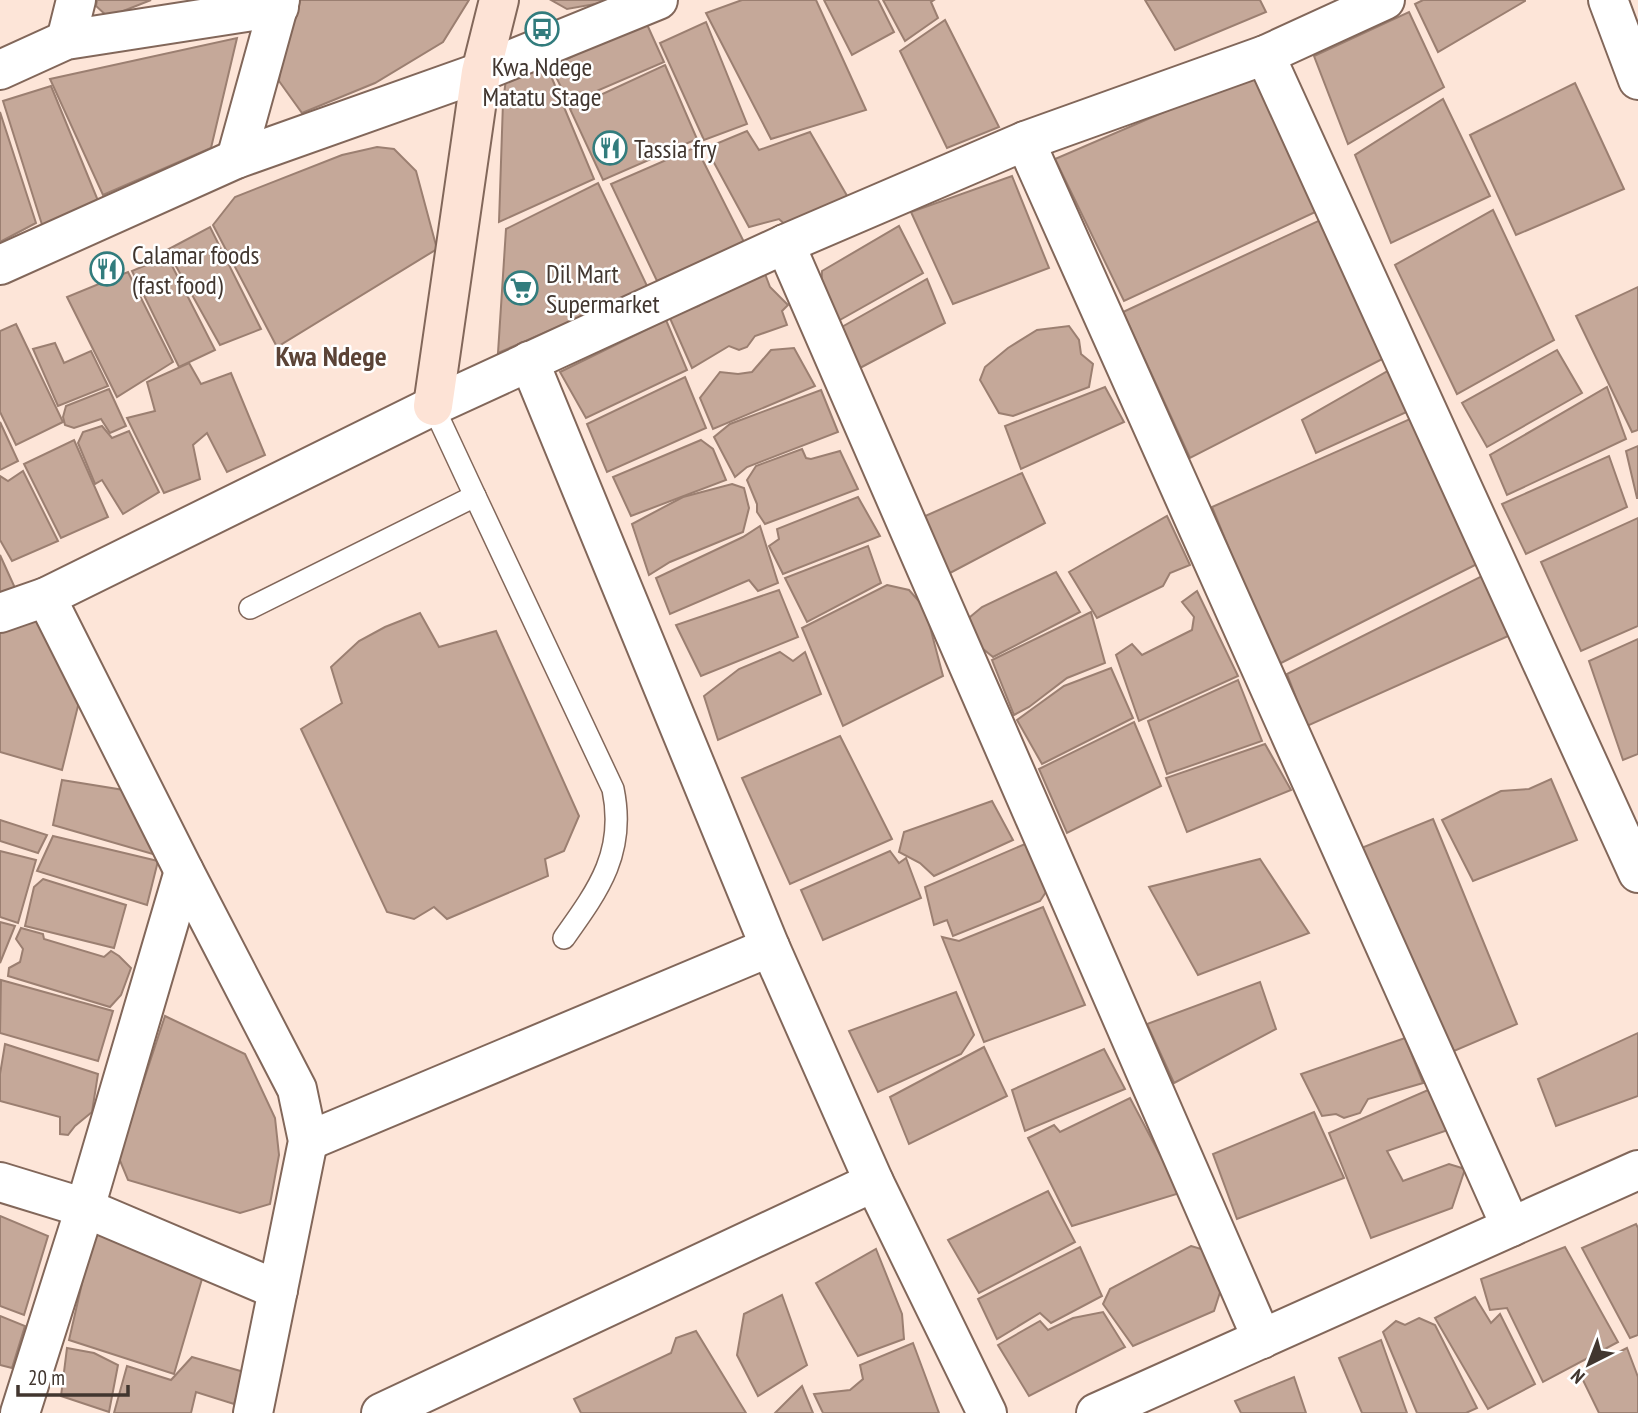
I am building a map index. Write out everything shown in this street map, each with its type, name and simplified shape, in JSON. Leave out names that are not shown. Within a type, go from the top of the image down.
[{"type":"street","points":[[66,40],[76,0]]},
{"type":"street","points":[[433,406],[481,72],[499,0]]},
{"type":"street","points":[[0,265],[236,159],[481,72],[657,0]]},
{"type":"street","points":[[0,613],[46,597],[433,406],[785,244],[1025,141],[1265,55],[1385,0]]},
{"type":"street","points":[[1608,0],[1638,80]]},
{"type":"street","points":[[0,70],[66,40],[280,3],[236,159]]},
{"type":"street","points":[[1265,55],[1638,873]]},
{"type":"street","points":[[1025,141],[1511,1227]]},
{"type":"street","points":[[785,244],[1262,1339]]},
{"type":"street","points":[[529,361],[770,947],[874,1182],[987,1413]]},
{"type":"street","points":[[46,597],[297,1088],[308,1141],[253,1413]]},
{"type":"street","points":[[20,1413],[85,1208],[184,871]]},
{"type":"street","points":[[308,1141],[770,947]]},
{"type":"street","points":[[1096,1413],[1638,1170]]},
{"type":"street","points":[[0,1182],[85,1208],[278,1290]]},
{"type":"street","points":[[381,1413],[874,1182]]},
{"type":"lane","points":[[433,406],[613,789],[618,813],[614,847],[607,869],[591,900],[565,938]]},
{"type":"lane","points":[[250,608],[475,496]]},
{"type":"building","points":[[97,0],[151,0],[108,17],[96,6]]},
{"type":"building","points":[[295,0],[469,0],[443,42],[375,83],[302,113],[279,81],[282,44]]},
{"type":"building","points":[[551,0],[601,0],[601,3],[567,9]]},
{"type":"building","points":[[742,0],[816,0],[866,110],[771,139],[706,13]]},
{"type":"building","points":[[824,0],[878,0],[894,32],[852,55]]},
{"type":"building","points":[[883,0],[934,0],[931,2],[938,18],[905,41]]},
{"type":"building","points":[[1145,0],[1260,0],[1266,12],[1175,50]]},
{"type":"building","points":[[1423,0],[1525,1],[1438,52],[1415,4]]},
{"type":"building","points":[[1409,12],[1444,87],[1348,144],[1314,56]]},
{"type":"building","points":[[645,20],[664,62],[569,103],[551,67]]},
{"type":"building","points":[[945,20],[999,127],[947,148],[900,51]]},
{"type":"building","points":[[706,22],[747,124],[704,140],[660,43]]},
{"type":"building","points":[[237,38],[211,148],[103,195],[50,79]]},
{"type":"building","points":[[546,64],[594,179],[499,222],[506,79]]},
{"type":"building","points":[[665,65],[697,139],[603,180],[570,109]]},
{"type":"building","points":[[1257,72],[1326,207],[1124,301],[1055,159]]},
{"type":"building","points":[[1575,83],[1624,189],[1516,235],[1470,135]]},
{"type":"building","points":[[51,86],[101,208],[44,231],[3,101]]},
{"type":"building","points":[[1443,99],[1490,196],[1391,243],[1355,155]]},
{"type":"building","points":[[0,112],[36,223],[0,242]]},
{"type":"building","points":[[747,131],[759,150],[810,132],[853,206],[790,229],[779,219],[749,227],[706,148]]},
{"type":"building","points":[[377,147],[394,149],[416,171],[437,249],[277,347],[213,225],[235,197],[342,155]]},
{"type":"building","points":[[696,147],[744,242],[657,281],[611,184]]},
{"type":"building","points":[[1012,176],[1049,268],[953,304],[911,212]]},
{"type":"building","points":[[598,183],[648,288],[498,353],[506,229]]},
{"type":"building","points":[[1493,210],[1554,340],[1457,394],[1395,265]]},
{"type":"building","points":[[1329,216],[1392,354],[1190,458],[1123,312]]},
{"type":"building","points":[[899,226],[923,273],[838,321],[821,300],[822,271]]},
{"type":"building","points":[[210,227],[261,329],[220,345],[167,250]]},
{"type":"building","points":[[167,256],[215,350],[179,367],[132,271]]},
{"type":"building","points":[[762,266],[770,287],[788,305],[782,311],[787,325],[755,336],[747,347],[739,350],[729,346],[692,368],[669,316],[699,306],[705,295]]},
{"type":"building","points":[[128,272],[173,362],[117,397],[67,297]]},
{"type":"building","points":[[927,279],[945,323],[860,368],[841,354],[840,328]]},
{"type":"building","points":[[1638,287],[1638,430],[1632,432],[1576,316]]},
{"type":"building","points":[[666,320],[687,370],[586,418],[560,372]]},
{"type":"building","points":[[16,324],[63,422],[16,445],[0,412],[0,331]]},
{"type":"building","points":[[1069,326],[1079,340],[1081,354],[1093,364],[1089,387],[1013,416],[999,413],[980,380],[985,367],[1008,348],[1037,330]]},
{"type":"building","points":[[55,343],[64,363],[91,351],[108,386],[58,406],[33,349]]},
{"type":"building","points":[[794,348],[815,386],[713,429],[700,398],[720,372],[752,372],[771,350]]},
{"type":"building","points":[[1557,350],[1582,393],[1487,447],[1462,403]]},
{"type":"building","points":[[189,363],[201,384],[231,373],[265,455],[227,472],[207,433],[193,445],[200,479],[164,493],[127,418],[155,411],[147,382]]},
{"type":"building","points":[[1393,368],[1411,410],[1316,453],[1302,420]]},
{"type":"building","points":[[685,377],[706,428],[607,472],[587,424]]},
{"type":"building","points":[[1105,387],[1124,422],[1021,469],[1005,426]]},
{"type":"building","points":[[1607,387],[1626,439],[1507,495],[1490,455]]},
{"type":"building","points":[[109,389],[126,426],[110,433],[101,419],[74,428],[65,425],[63,417],[66,406]]},
{"type":"building","points":[[821,390],[838,432],[747,467],[735,477],[714,437],[730,424]]},
{"type":"building","points":[[1419,415],[1483,561],[1277,665],[1212,507]]},
{"type":"building","points":[[0,422],[18,461],[0,470]]},
{"type":"building","points":[[102,426],[112,438],[129,431],[159,492],[123,514],[102,480],[95,484],[78,443],[83,432]]},
{"type":"building","points":[[74,440],[108,517],[61,538],[24,464]]},
{"type":"building","points":[[701,440],[713,449],[726,480],[631,516],[613,477]]},
{"type":"building","points":[[1638,446],[1638,498],[1637,498],[1626,451]]},
{"type":"building","points":[[802,449],[806,458],[811,459],[840,451],[858,489],[765,524],[757,512],[757,504],[747,480],[756,466]]},
{"type":"building","points":[[1609,456],[1627,507],[1526,554],[1502,504]]},
{"type":"building","points":[[23,471],[58,541],[12,561],[0,540],[0,476],[8,481]]},
{"type":"building","points":[[1022,473],[1045,523],[948,574],[923,517]]},
{"type":"building","points":[[732,484],[744,488],[749,508],[743,532],[670,562],[649,575],[632,524],[683,497]]},
{"type":"building","points":[[858,497],[880,536],[783,574],[769,546],[779,539],[777,529]]},
{"type":"building","points":[[1167,516],[1190,565],[1170,573],[1163,586],[1097,618],[1069,572]]},
{"type":"building","points":[[1638,518],[1638,626],[1581,651],[1541,562]]},
{"type":"building","points":[[760,526],[778,583],[758,591],[749,580],[670,614],[656,578],[743,537]]},
{"type":"building","points":[[868,546],[881,583],[807,622],[785,578]]},
{"type":"building","points":[[0,555],[15,588],[0,594]]},
{"type":"building","points":[[1056,572],[1080,612],[993,657],[977,644],[969,625],[970,617],[982,607]]},
{"type":"building","points":[[1488,573],[1515,633],[1307,726],[1287,674]]},
{"type":"building","points":[[887,585],[909,590],[925,608],[943,676],[843,726],[802,628]]},
{"type":"building","points":[[779,590],[798,637],[701,676],[676,625]]},
{"type":"building","points":[[1197,591],[1238,676],[1139,721],[1116,655],[1132,644],[1142,655],[1192,630],[1194,617],[1182,602]]},
{"type":"building","points":[[1091,612],[1105,663],[1067,678],[1014,715],[992,660]]},
{"type":"building","points":[[420,613],[439,647],[496,631],[579,816],[564,851],[545,859],[548,876],[447,919],[434,907],[414,919],[387,912],[301,729],[342,703],[331,667],[359,641]]},
{"type":"building","points":[[39,616],[82,690],[62,770],[0,752],[0,631]]},
{"type":"building","points":[[1638,639],[1638,754],[1623,760],[1589,661]]},
{"type":"building","points":[[780,652],[793,661],[805,652],[821,694],[718,740],[704,696],[739,669]]},
{"type":"building","points":[[1111,668],[1133,718],[1042,764],[1017,720],[1064,686]]},
{"type":"building","points":[[1238,680],[1262,741],[1167,774],[1148,721]]},
{"type":"building","points":[[1134,722],[1161,786],[1067,833],[1039,769]]},
{"type":"building","points":[[840,736],[892,839],[790,884],[742,778]]},
{"type":"building","points":[[1265,744],[1291,790],[1187,832],[1166,778]]},
{"type":"building","points":[[1551,779],[1577,840],[1473,881],[1442,820],[1501,791],[1529,789]]},
{"type":"building","points":[[62,780],[136,792],[163,857],[53,825]]},
{"type":"building","points":[[992,801],[1013,840],[934,876],[920,863],[899,852],[904,832]]},
{"type":"building","points":[[1433,819],[1517,1024],[1454,1051],[1354,851]]},
{"type":"building","points":[[0,820],[47,835],[38,853],[0,841]]},
{"type":"building","points":[[53,836],[158,861],[147,905],[37,871]]},
{"type":"building","points":[[1032,841],[1050,886],[1040,901],[953,936],[947,920],[934,925],[925,887]]},
{"type":"building","points":[[0,851],[36,860],[18,923],[0,917]]},
{"type":"building","points":[[890,851],[899,863],[906,858],[921,898],[823,940],[801,890]]},
{"type":"building","points":[[1260,859],[1309,933],[1198,975],[1149,887]]},
{"type":"building","points":[[43,879],[126,905],[114,948],[25,926],[34,887]]},
{"type":"building","points":[[1043,907],[1085,1005],[984,1042],[942,937],[959,941]]},
{"type":"building","points":[[0,922],[15,926],[0,963]]},
{"type":"building","points":[[21,928],[43,934],[44,939],[104,957],[111,951],[119,956],[131,968],[121,995],[110,1007],[8,976],[9,968],[20,962],[23,949],[16,939]]},
{"type":"building","points":[[1,980],[113,1011],[98,1061],[0,1033]]},
{"type":"building","points":[[1260,982],[1276,1029],[1174,1083],[1147,1024]]},
{"type":"building","points":[[956,992],[974,1035],[961,1054],[878,1092],[849,1031]]},
{"type":"building","points":[[165,1016],[245,1054],[275,1118],[279,1155],[270,1204],[240,1213],[128,1180],[116,1151],[128,1128]]},
{"type":"building","points":[[1638,1033],[1638,1096],[1556,1126],[1538,1079]]},
{"type":"building","points":[[1405,1038],[1423,1083],[1368,1099],[1360,1113],[1344,1118],[1336,1114],[1322,1116],[1301,1074]]},
{"type":"building","points":[[5,1044],[98,1074],[92,1112],[68,1135],[60,1134],[60,1117],[0,1101],[0,1074]]},
{"type":"building","points":[[984,1047],[1007,1096],[909,1144],[890,1097]]},
{"type":"building","points":[[1104,1049],[1125,1089],[1025,1131],[1012,1090]]},
{"type":"building","points":[[1428,1090],[1448,1130],[1387,1151],[1403,1181],[1449,1164],[1465,1169],[1452,1208],[1371,1238],[1329,1133]]},
{"type":"building","points":[[1130,1098],[1180,1193],[1072,1226],[1028,1138],[1054,1125],[1060,1132]]},
{"type":"building","points":[[1314,1112],[1344,1178],[1237,1219],[1213,1154]]},
{"type":"building","points":[[1048,1191],[1075,1242],[979,1293],[948,1240]]},
{"type":"building","points":[[0,1216],[48,1236],[24,1315],[0,1306]]},
{"type":"building","points":[[1636,1224],[1638,1335],[1630,1338],[1582,1248]]},
{"type":"building","points":[[94,1231],[204,1272],[174,1374],[69,1340]]},
{"type":"building","points":[[1191,1246],[1208,1251],[1222,1286],[1214,1311],[1133,1346],[1103,1304],[1110,1289]]},
{"type":"building","points":[[1080,1247],[1102,1296],[1051,1323],[1040,1313],[997,1339],[978,1299]]},
{"type":"building","points":[[1565,1247],[1618,1342],[1543,1382],[1507,1308],[1490,1310],[1481,1279]]},
{"type":"building","points":[[876,1249],[902,1314],[904,1339],[858,1356],[816,1283]]},
{"type":"building","points":[[782,1295],[807,1365],[758,1396],[737,1355],[744,1314]]},
{"type":"building","points":[[1475,1297],[1491,1323],[1500,1314],[1535,1384],[1488,1409],[1435,1318]]},
{"type":"building","points":[[1103,1312],[1125,1347],[1029,1396],[998,1345],[1040,1321],[1048,1330],[1073,1318]]},
{"type":"building","points":[[0,1316],[25,1326],[12,1368],[0,1365]]},
{"type":"building","points":[[1419,1318],[1435,1325],[1477,1408],[1466,1413],[1417,1413],[1383,1332],[1396,1321],[1405,1325]]},
{"type":"building","points":[[696,1331],[746,1413],[581,1413],[574,1399],[671,1353],[676,1338]]},
{"type":"building","points":[[1381,1340],[1407,1413],[1362,1413],[1339,1358]]},
{"type":"building","points":[[913,1343],[939,1413],[823,1413],[814,1394],[850,1390],[863,1379],[860,1365]]},
{"type":"building","points":[[67,1348],[94,1353],[118,1365],[109,1412],[61,1396]]},
{"type":"building","points":[[1627,1348],[1638,1377],[1638,1413],[1599,1413],[1579,1372]]},
{"type":"building","points":[[192,1357],[244,1372],[234,1404],[196,1392],[191,1413],[114,1413],[127,1366],[171,1380]]},
{"type":"building","points":[[1294,1377],[1306,1413],[1241,1413],[1235,1401]]},
{"type":"building","points":[[802,1386],[813,1413],[775,1413]]},
{"type":"place","name":"Kwa Ndege Matatu Stage","points":[[542,29]]},
{"type":"place","name":"Tassia fry","points":[[610,148]]},
{"type":"place","name":"Calamar foods (fast food)","points":[[107,269]]},
{"type":"place","name":"Dil Mart Supermarket","points":[[521,288]]},
{"type":"district","name":"Kwa Ndege","points":[[331,355]]}]
